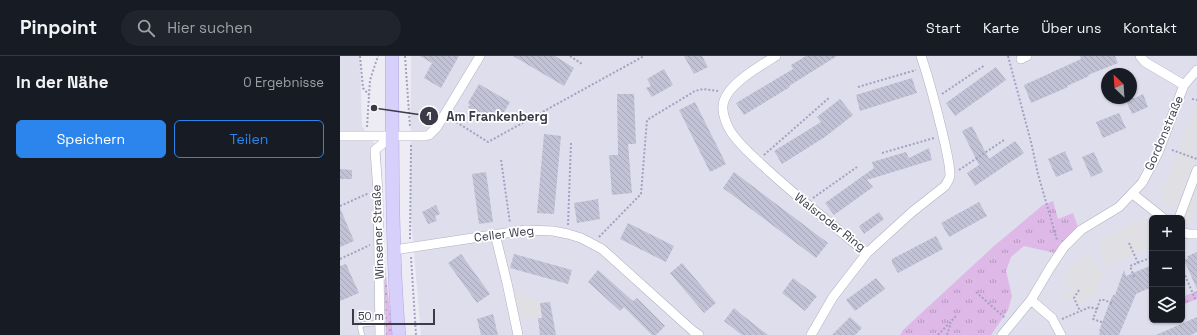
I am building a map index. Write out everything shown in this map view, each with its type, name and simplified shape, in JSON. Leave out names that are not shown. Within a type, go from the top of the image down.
[{"type":"main road","name":"Winsener Straße","points":[[392,56],[394,250],[399,335]]},
{"type":"street","points":[[340,136],[429,135],[433,132],[445,115],[480,56]]},
{"type":"street","points":[[727,93],[743,78],[776,56]]},
{"type":"street","points":[[921,56],[934,98],[943,135],[950,168],[950,176]]},
{"type":"street","points":[[1140,56],[1145,62],[1184,85]]},
{"type":"street","name":"Gordonstraße","points":[[1002,335],[1031,300],[1064,247],[1081,230],[1119,207],[1142,183],[1158,153],[1184,85],[1197,70]]},
{"type":"street","name":"Walsroder Ring","points":[[727,93],[723,106],[725,120],[730,132],[757,161],[805,203],[867,253],[912,212],[945,186],[950,176]]},
{"type":"street","name":"Winsener Straße","points":[[380,335],[378,192],[375,150],[392,136]]},
{"type":"street","points":[[1180,215],[1197,170]]},
{"type":"street","points":[[1133,194],[1159,215]]},
{"type":"street","name":"Celler Weg","points":[[394,250],[511,232],[539,230],[568,234],[593,243],[602,249],[699,335]]},
{"type":"street","points":[[1185,233],[1197,234]]},
{"type":"street","points":[[495,234],[518,335]]},
{"type":"street","points":[[811,335],[833,297],[867,253]]},
{"type":"street","points":[[1031,300],[1052,318],[1061,335]]},
{"type":"lane","points":[[362,335],[360,327],[363,324],[380,323]]},
{"type":"path","points":[[360,56],[363,88],[369,95]]},
{"type":"path","points":[[369,136],[367,124],[370,80],[378,56]]},
{"type":"path","points":[[405,56],[411,136],[410,248],[416,335]]},
{"type":"path","points":[[570,56],[582,64]]},
{"type":"path","points":[[445,115],[488,142],[644,56]]},
{"type":"path","points":[[1008,56],[1053,226],[1058,243],[1064,247]]},
{"type":"path","points":[[934,98],[985,65]]},
{"type":"path","points":[[858,88],[925,67]]},
{"type":"path","points":[[593,243],[641,194],[648,120],[695,91],[703,89],[727,93]]},
{"type":"path","points":[[757,161],[830,98]]},
{"type":"path","points":[[1192,99],[1197,100]]},
{"type":"path","points":[[882,153],[943,135]]},
{"type":"path","points":[[950,176],[1004,140]]},
{"type":"path","points":[[568,234],[571,142]]},
{"type":"path","points":[[1172,150],[1197,159]]},
{"type":"path","points":[[501,160],[511,232]]},
{"type":"path","points":[[805,203],[858,167]]},
{"type":"path","points":[[340,206],[367,194],[378,192]]},
{"type":"path","points":[[1129,243],[1138,263]]},
{"type":"path","points":[[340,259],[369,246],[379,245]]},
{"type":"path","points":[[1134,277],[1130,266],[1149,258]]},
{"type":"path","points":[[1185,275],[1196,301]]},
{"type":"path","points":[[1079,290],[1074,298],[1080,311]]},
{"type":"path","points":[[976,292],[1011,324]]},
{"type":"path","points":[[1104,323],[1092,320],[1100,300],[1112,303]]},
{"type":"path","points":[[1055,323],[1090,307],[1097,309]]},
{"type":"path","points":[[938,335],[956,316]]},
{"type":"path","points":[[947,335],[952,321]]},
{"type":"shaded area","points":[[340,56],[360,56],[362,126],[381,153],[386,335],[340,335]]},
{"type":"shaded area","points":[[411,56],[1197,56],[1197,335],[421,335],[410,206]]},
{"type":"shaded area","points":[[1197,101],[1197,151],[1175,208],[1159,202]]},
{"type":"shaded area","points":[[1192,195],[1197,197],[1197,204],[1190,223],[1185,221],[1184,215]]},
{"type":"shaded area","points":[[1142,218],[1149,223],[1149,247],[1106,268],[1098,251],[1104,248],[1101,239],[1137,222]]},
{"type":"shaded area","points":[[1086,255],[1090,255],[1104,277],[1098,284],[1098,290],[1094,297],[1078,304],[1074,296],[1064,301],[1061,294],[1071,289],[1062,284],[1070,268]]},
{"type":"shaded area","points":[[515,293],[539,300],[542,318],[521,318]]},
{"type":"green space","points":[[1053,201],[1058,219],[1073,213],[1078,227],[1055,253],[1024,246],[1011,257],[1006,271],[1012,296],[1008,310],[991,335],[900,335],[903,330],[994,246],[1043,205]]},
{"type":"green space","points":[[384,256],[392,330],[393,335],[386,335]]},
{"type":"green space","points":[[1197,291],[1197,299],[1185,304],[1185,296]]},
{"type":"building","points":[[420,56],[459,56],[441,88],[424,78],[432,63]]},
{"type":"building","points":[[513,56],[555,56],[574,68],[564,86]]},
{"type":"building","points":[[684,56],[702,56],[708,67],[694,74]]},
{"type":"building","points":[[806,56],[837,56],[744,115],[736,103],[793,69],[791,65]]},
{"type":"building","points":[[1080,56],[1115,56],[1118,63],[1106,68],[1101,68],[1101,70],[1067,86],[1068,87],[1031,103],[1024,85],[1081,59]]},
{"type":"building","points":[[996,67],[1006,80],[955,116],[946,103]]},
{"type":"building","points":[[664,69],[673,85],[652,97],[646,88],[651,86],[647,79]]},
{"type":"building","points":[[912,78],[917,93],[860,111],[856,95]]},
{"type":"building","points":[[479,84],[510,102],[499,121],[496,120],[495,123],[487,118],[485,121],[475,115],[476,112],[468,107],[470,105],[468,103]]},
{"type":"building","points":[[617,94],[634,94],[636,144],[628,144],[632,193],[612,195],[609,155],[618,155]]},
{"type":"building","points":[[1143,94],[1148,107],[1132,114],[1128,104],[1137,104],[1137,97]]},
{"type":"building","points":[[840,99],[853,115],[825,137],[782,164],[774,151],[821,122],[817,117]]},
{"type":"building","points":[[695,102],[726,164],[710,172],[679,110]]},
{"type":"building","points":[[1119,113],[1126,128],[1103,138],[1096,122]]},
{"type":"building","points":[[972,126],[989,159],[1015,141],[1024,153],[975,186],[967,173],[979,165],[962,131]]},
{"type":"building","points":[[544,134],[561,136],[554,214],[537,213]]},
{"type":"building","points":[[929,148],[932,160],[867,180],[873,187],[834,215],[825,203],[874,168],[872,162],[906,152],[909,158]]},
{"type":"building","points":[[1065,151],[1073,170],[1056,177],[1048,159]]},
{"type":"building","points":[[1094,152],[1103,172],[1091,177],[1082,157]]},
{"type":"building","points":[[340,169],[352,170],[352,179],[340,179]]},
{"type":"building","points":[[486,172],[493,222],[479,224],[472,174]]},
{"type":"building","points":[[734,172],[828,243],[816,258],[723,188]]},
{"type":"building","points":[[598,199],[600,219],[577,223],[574,203]]},
{"type":"building","points":[[979,202],[987,216],[949,237],[941,223]]},
{"type":"building","points":[[436,205],[440,214],[435,216],[437,221],[428,224],[422,212]]},
{"type":"building","points":[[340,208],[354,241],[340,247]]},
{"type":"building","points":[[879,212],[884,219],[864,234],[859,226]]},
{"type":"building","points":[[628,223],[674,246],[666,262],[620,239]]},
{"type":"building","points":[[936,236],[943,249],[898,273],[892,263],[892,259]]},
{"type":"building","points":[[1197,252],[1197,289],[1185,262],[1188,256]]},
{"type":"building","points":[[461,254],[490,294],[477,303],[448,263]]},
{"type":"building","points":[[514,254],[572,270],[568,284],[510,268]]},
{"type":"building","points":[[682,263],[716,303],[704,313],[670,273]]},
{"type":"building","points":[[346,264],[359,293],[340,301],[340,266]]},
{"type":"building","points":[[1149,266],[1149,288],[1136,294],[1119,335],[1099,335],[1099,331],[1109,304],[1113,295],[1115,295],[1124,270],[1126,276]]},
{"type":"building","points":[[598,270],[633,301],[637,298],[665,326],[656,335],[652,335],[624,307],[620,311],[588,282]]},
{"type":"building","points":[[793,278],[817,296],[805,311],[782,293]]},
{"type":"building","points":[[876,278],[885,289],[855,311],[846,300]]},
{"type":"building","points":[[550,302],[556,335],[540,335],[538,318],[542,318],[540,303]]},
{"type":"building","points":[[734,308],[768,335],[742,335],[724,321]]},
{"type":"building","points":[[493,314],[498,335],[481,335],[477,319]]},
{"type":"building","points":[[850,317],[862,328],[855,335],[832,335]]},
{"type":"building","points":[[1197,317],[1197,332],[1191,335],[1156,335],[1185,323]]},
{"type":"place","name":"Am Frankenberg","points":[[374,108]]}]
